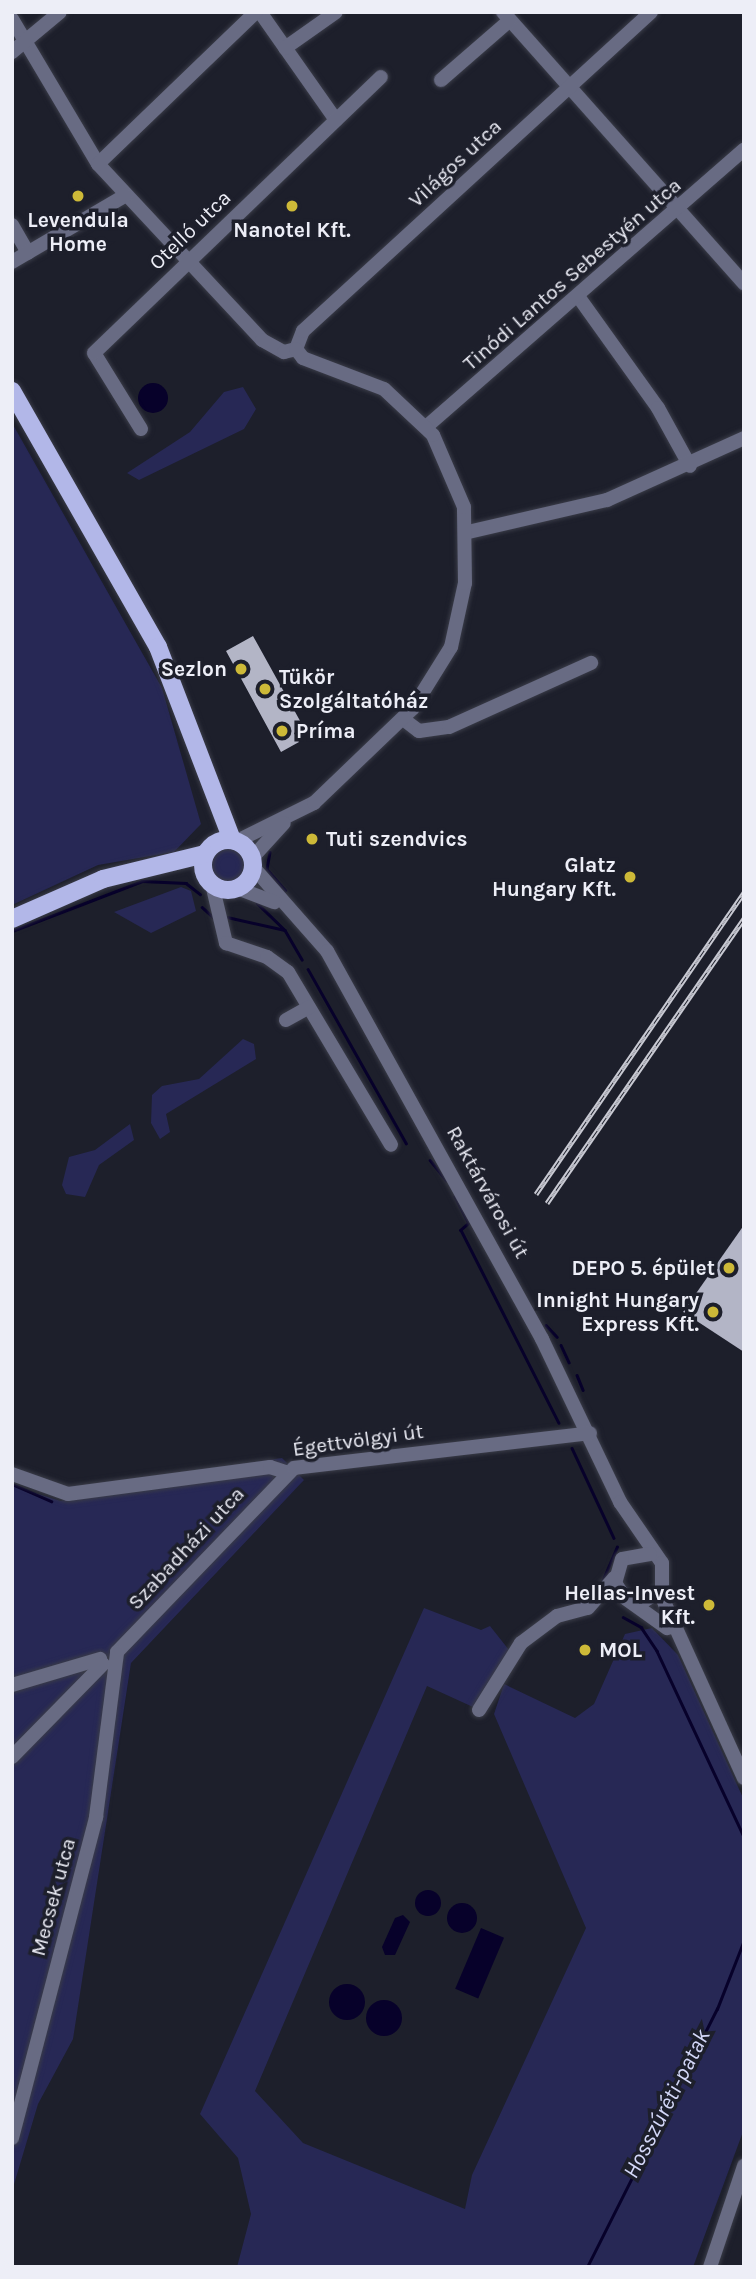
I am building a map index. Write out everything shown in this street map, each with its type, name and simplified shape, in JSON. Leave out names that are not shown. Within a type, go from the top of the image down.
[{"type":"main road","points":[[12,391],[158,647],[193,744],[210,882]]},
{"type":"main road","name":"Raktárvárosi út","points":[[193,744],[235,841],[252,863]]},
{"type":"main road","points":[[12,919],[136,871],[235,841]]},
{"type":"main road","points":[[234,889],[252,863]]},
{"type":"main road","name":"Raktárvárosi út","points":[[136,871],[180,871],[234,889]]},
{"type":"street","points":[[12,52],[27,44],[60,12]]},
{"type":"street","points":[[98,164],[258,12],[336,120]]},
{"type":"street","points":[[285,48],[336,12]]},
{"type":"street","name":"Világos utca","points":[[296,349],[303,331],[651,12]]},
{"type":"street","points":[[441,80],[506,16],[680,208],[744,283]]},
{"type":"street","points":[[12,19],[98,164],[271,348],[296,349],[303,358],[375,383],[426,427],[456,478],[468,532],[454,639],[437,676],[403,719],[314,803],[235,841]]},
{"type":"street","name":"Otelló utca","points":[[141,429],[94,353],[381,77]]},
{"type":"street","name":"Tinódi Lantos Sebestyén utca","points":[[426,427],[580,299],[744,150]]},
{"type":"street","points":[[12,262],[126,195]]},
{"type":"street","points":[[12,225],[28,253]]},
{"type":"street","points":[[580,299],[658,408],[690,466]]},
{"type":"street","points":[[468,532],[607,500],[690,466],[744,438]]},
{"type":"street","points":[[403,719],[419,731],[449,727],[591,663]]},
{"type":"street","points":[[252,863],[289,817]]},
{"type":"street","name":"Raktárvárosi út","points":[[252,863],[327,951],[590,1433],[620,1502],[650,1554],[665,1573],[660,1593],[741,1759],[744,1778]]},
{"type":"street","points":[[210,882],[226,943],[276,961],[309,1007],[391,1145]]},
{"type":"street","points":[[218,913],[234,889]]},
{"type":"street","name":"Raktárvárosi út","points":[[234,889],[258,891],[296,916]]},
{"type":"street","points":[[286,1020],[309,1007]]},
{"type":"street","name":"Égettvölgyi út","points":[[12,1474],[68,1494],[270,1467],[285,1472],[590,1433]]},
{"type":"street","name":"Szabadházi utca","points":[[12,1757],[109,1660],[285,1472]]},
{"type":"street","name":"Raktárvárosi út","points":[[620,1502],[626,1556]]},
{"type":"street","points":[[614,1578],[625,1598],[588,1608],[614,1578],[626,1556],[650,1554]]},
{"type":"street","points":[[640,1603],[660,1593]]},
{"type":"street","name":"Raktárvárosi út","points":[[625,1598],[640,1603],[692,1661]]},
{"type":"street","points":[[479,1710],[521,1643],[557,1616],[586,1608]]},
{"type":"street","points":[[12,1685],[109,1660]]},
{"type":"street","name":"Mecsek utca","points":[[12,2138],[96,1816],[109,1660]]},
{"type":"street","points":[[710,2267],[744,2166]]},
{"type":"shaded area","points":[[153,383],[164,387],[168,398],[164,409],[153,413],[142,409],[138,398],[142,387]]},
{"type":"shaded area","points":[[243,387],[256,409],[244,429],[139,480],[127,473],[190,432],[224,392]]},
{"type":"shaded area","points":[[12,423],[162,688],[201,824],[174,852],[98,865],[12,905]]},
{"type":"shaded area","points":[[227,845],[240,851],[246,864],[240,877],[227,883],[214,877],[208,864],[214,851]]},
{"type":"shaded area","points":[[181,887],[191,891],[196,911],[151,933],[114,912]]},
{"type":"shaded area","points":[[243,1039],[254,1044],[256,1059],[166,1114],[170,1132],[160,1139],[151,1123],[152,1095],[162,1086],[199,1079]]},
{"type":"shaded area","points":[[130,1124],[134,1140],[99,1165],[85,1197],[66,1194],[62,1185],[69,1157],[95,1150]]},
{"type":"shaded area","points":[[282,1458],[304,1480],[131,1663],[73,2039],[38,2104],[12,2191],[12,1486],[61,1501],[144,1478]]},
{"type":"shaded area","points":[[424,1608],[481,1630],[490,1626],[509,1650],[473,1707],[427,1686],[255,2091],[303,2143],[465,2209],[472,2175],[586,1928],[494,1714],[504,1684],[575,1718],[594,1704],[625,1634],[652,1628],[678,1655],[744,1800],[744,2129],[693,2267],[237,2267],[251,2214],[238,2158],[200,2114]]},
{"type":"shaded area","points":[[428,1890],[437,1894],[441,1903],[437,1912],[428,1916],[419,1912],[415,1903],[419,1894]]},
{"type":"shaded area","points":[[462,1903],[473,1907],[477,1918],[473,1929],[462,1933],[451,1929],[447,1918],[451,1907]]},
{"type":"shaded area","points":[[403,1915],[410,1922],[395,1955],[385,1955],[382,1947],[395,1918]]},
{"type":"shaded area","points":[[481,1928],[504,1938],[478,1999],[455,1989]]},
{"type":"shaded area","points":[[347,1984],[360,1989],[365,2002],[360,2015],[347,2020],[334,2015],[329,2002],[334,1989]]},
{"type":"shaded area","points":[[384,2000],[397,2005],[402,2018],[397,2031],[384,2036],[371,2031],[366,2018],[371,2005]]},
{"type":"building","name":"Tükör Szolgáltatóház","points":[[253,636],[304,728],[294,733],[299,742],[281,752],[226,651]]},
{"type":"building","name":"DEPO 5. épület","points":[[744,1225],[744,1352],[683,1312]]},
{"type":"waterway","points":[[270,852],[267,869],[285,890]]},
{"type":"waterway","points":[[12,931],[142,881],[186,883],[200,894]]},
{"type":"waterway","points":[[257,903],[284,929]]},
{"type":"waterway","points":[[202,907],[213,917]]},
{"type":"waterway","points":[[227,917],[285,930],[302,959]]},
{"type":"waterway","points":[[308,969],[406,1143]]},
{"type":"waterway","points":[[430,1160],[446,1180]]},
{"type":"waterway","points":[[455,1196],[469,1223],[461,1230],[559,1423]]},
{"type":"waterway","points":[[546,1325],[557,1337]]},
{"type":"waterway","points":[[561,1345],[569,1362]]},
{"type":"waterway","points":[[577,1375],[583,1390]]},
{"type":"waterway","points":[[572,1448],[614,1538]]},
{"type":"waterway","points":[[12,1484],[51,1501]]},
{"type":"waterway","points":[[602,1582],[617,1547]]},
{"type":"waterway","points":[[623,1617],[641,1627],[657,1651],[744,1837]]},
{"type":"waterway","name":"Hosszúréti-patak","points":[[587,2267],[717,2009],[744,1940]]},
{"type":"railway","points":[[536,1194],[744,892]]},
{"type":"railway","points":[[547,1203],[744,918]]},
{"type":"place","name":"Levendula Home","points":[[78,196]]},
{"type":"place","name":"Nanotel Kft.","points":[[292,206]]},
{"type":"place","name":"Sezlon","points":[[241,669]]},
{"type":"place","name":"Tükör Szolgáltatóház","points":[[265,689]]},
{"type":"place","name":"Príma","points":[[282,731]]},
{"type":"place","name":"Tuti szendvics","points":[[312,839]]},
{"type":"place","name":"Glatz Hungary Kft.","points":[[630,877]]},
{"type":"place","name":"DEPO 5. épület","points":[[729,1268]]},
{"type":"place","name":"Innight Hungary Express Kft.","points":[[713,1312]]},
{"type":"place","name":"Hellas-Invest Kft.","points":[[709,1605]]},
{"type":"place","name":"MOL","points":[[585,1650]]}]
